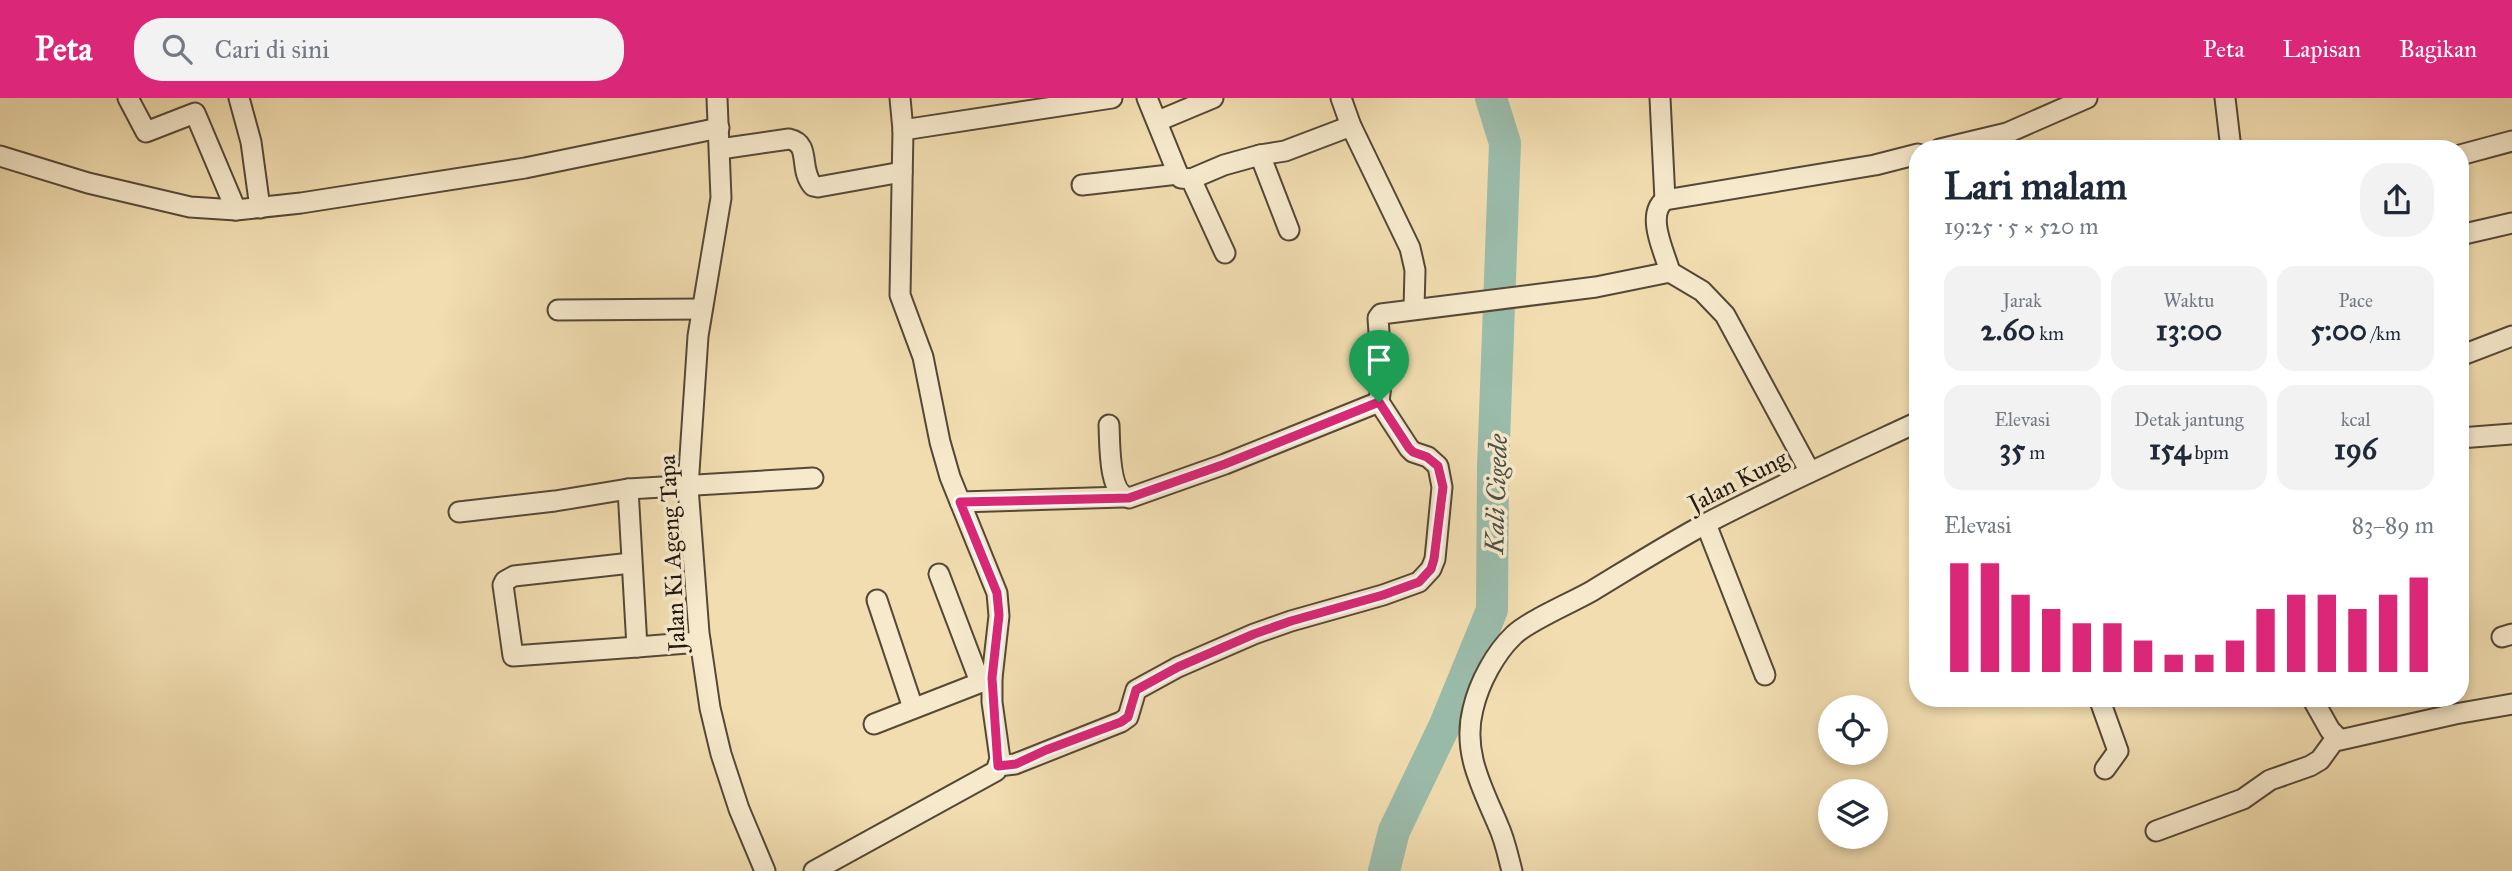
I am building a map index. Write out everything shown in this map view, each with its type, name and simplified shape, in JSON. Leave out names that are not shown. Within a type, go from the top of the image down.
[{"type":"street","points":[[128,98],[146,132],[195,113],[236,210]]},
{"type":"street","points":[[239,98],[251,142],[260,208]]},
{"type":"street","name":"Jalan Ki Ageng Tapa","points":[[717,98],[721,198],[698,336],[688,487],[700,642],[710,708],[721,754],[765,871]]},
{"type":"street","points":[[900,98],[900,295],[923,357],[940,442],[960,502],[997,593],[998,626],[986,680]]},
{"type":"street","points":[[902,130],[1112,98]]},
{"type":"street","points":[[1147,98],[1225,253]]},
{"type":"street","points":[[1157,121],[1213,98]]},
{"type":"street","points":[[1341,98],[1351,126],[1410,248],[1415,270],[1414,309]]},
{"type":"street","points":[[1660,98],[1665,200],[1657,211],[1656,220],[1671,272],[1702,291],[1725,315],[1810,472]]},
{"type":"street","points":[[1978,140],[2007,133],[2087,98]]},
{"type":"street","points":[[2225,98],[2230,140]]},
{"type":"street","points":[[1082,185],[1185,176],[1260,155],[1286,151],[1351,126]]},
{"type":"street","points":[[0,156],[88,183],[190,207],[236,210],[525,168],[719,128]]},
{"type":"street","points":[[720,149],[789,139],[799,142],[803,147],[805,176],[813,186],[818,187],[902,172]]},
{"type":"street","points":[[2469,153],[2512,141]]},
{"type":"street","points":[[1260,155],[1289,230]]},
{"type":"street","points":[[1665,200],[1875,165],[1909,156]]},
{"type":"street","points":[[2469,233],[2512,223]]},
{"type":"street","points":[[814,871],[987,776],[998,766],[1016,764],[1121,722],[1128,717],[1136,690],[1178,667],[1254,634],[1383,595],[1419,582],[1427,575],[1434,559],[1443,487],[1441,471],[1427,457],[1409,448],[1379,402],[1379,316],[1414,309],[1524,298],[1671,272]]},
{"type":"street","points":[[558,310],[702,309]]},
{"type":"street","points":[[2469,352],[2512,335]]},
{"type":"street","points":[[960,502],[1129,498],[1225,464],[1379,402]]},
{"type":"street","points":[[1108,425],[1114,483],[1123,497]]},
{"type":"street","name":"Jalan Kung","points":[[1512,871],[1500,828],[1474,771],[1470,753],[1470,732],[1473,707],[1496,656],[1515,633],[1706,524],[1909,426]]},
{"type":"street","points":[[2469,437],[2512,434]]},
{"type":"street","points":[[459,512],[628,489],[813,478]]},
{"type":"street","points":[[628,489],[637,648]]},
{"type":"street","points":[[1706,524],[1765,675]]},
{"type":"street","points":[[631,563],[514,576],[505,581],[503,585],[513,656],[700,642]]},
{"type":"street","points":[[939,574],[986,680],[998,766]]},
{"type":"street","points":[[877,600],[913,708]]},
{"type":"street","points":[[874,723],[986,680]]},
{"type":"street","points":[[2317,707],[2336,738],[2346,740],[2455,714],[2512,704]]},
{"type":"street","points":[[2102,707],[2118,751],[2105,769]]},
{"type":"street","points":[[2156,831],[2243,799],[2270,780],[2310,766],[2320,760],[2336,738]]},
{"type":"waterway","name":"Kali Cigede","points":[[1384,871],[1394,831],[1444,727],[1492,610],[1493,468],[1505,143],[1491,98]]},
{"type":"route","points":[[1379,402],[1409,448],[1427,457],[1441,471],[1443,487],[1434,559],[1427,575],[1419,582],[1383,595],[1254,634],[1178,667],[1136,690],[1128,717],[1121,722],[1016,764],[998,766],[992,702],[993,659],[998,637],[997,593],[960,502],[1129,498],[1225,464],[1379,402]]}]
